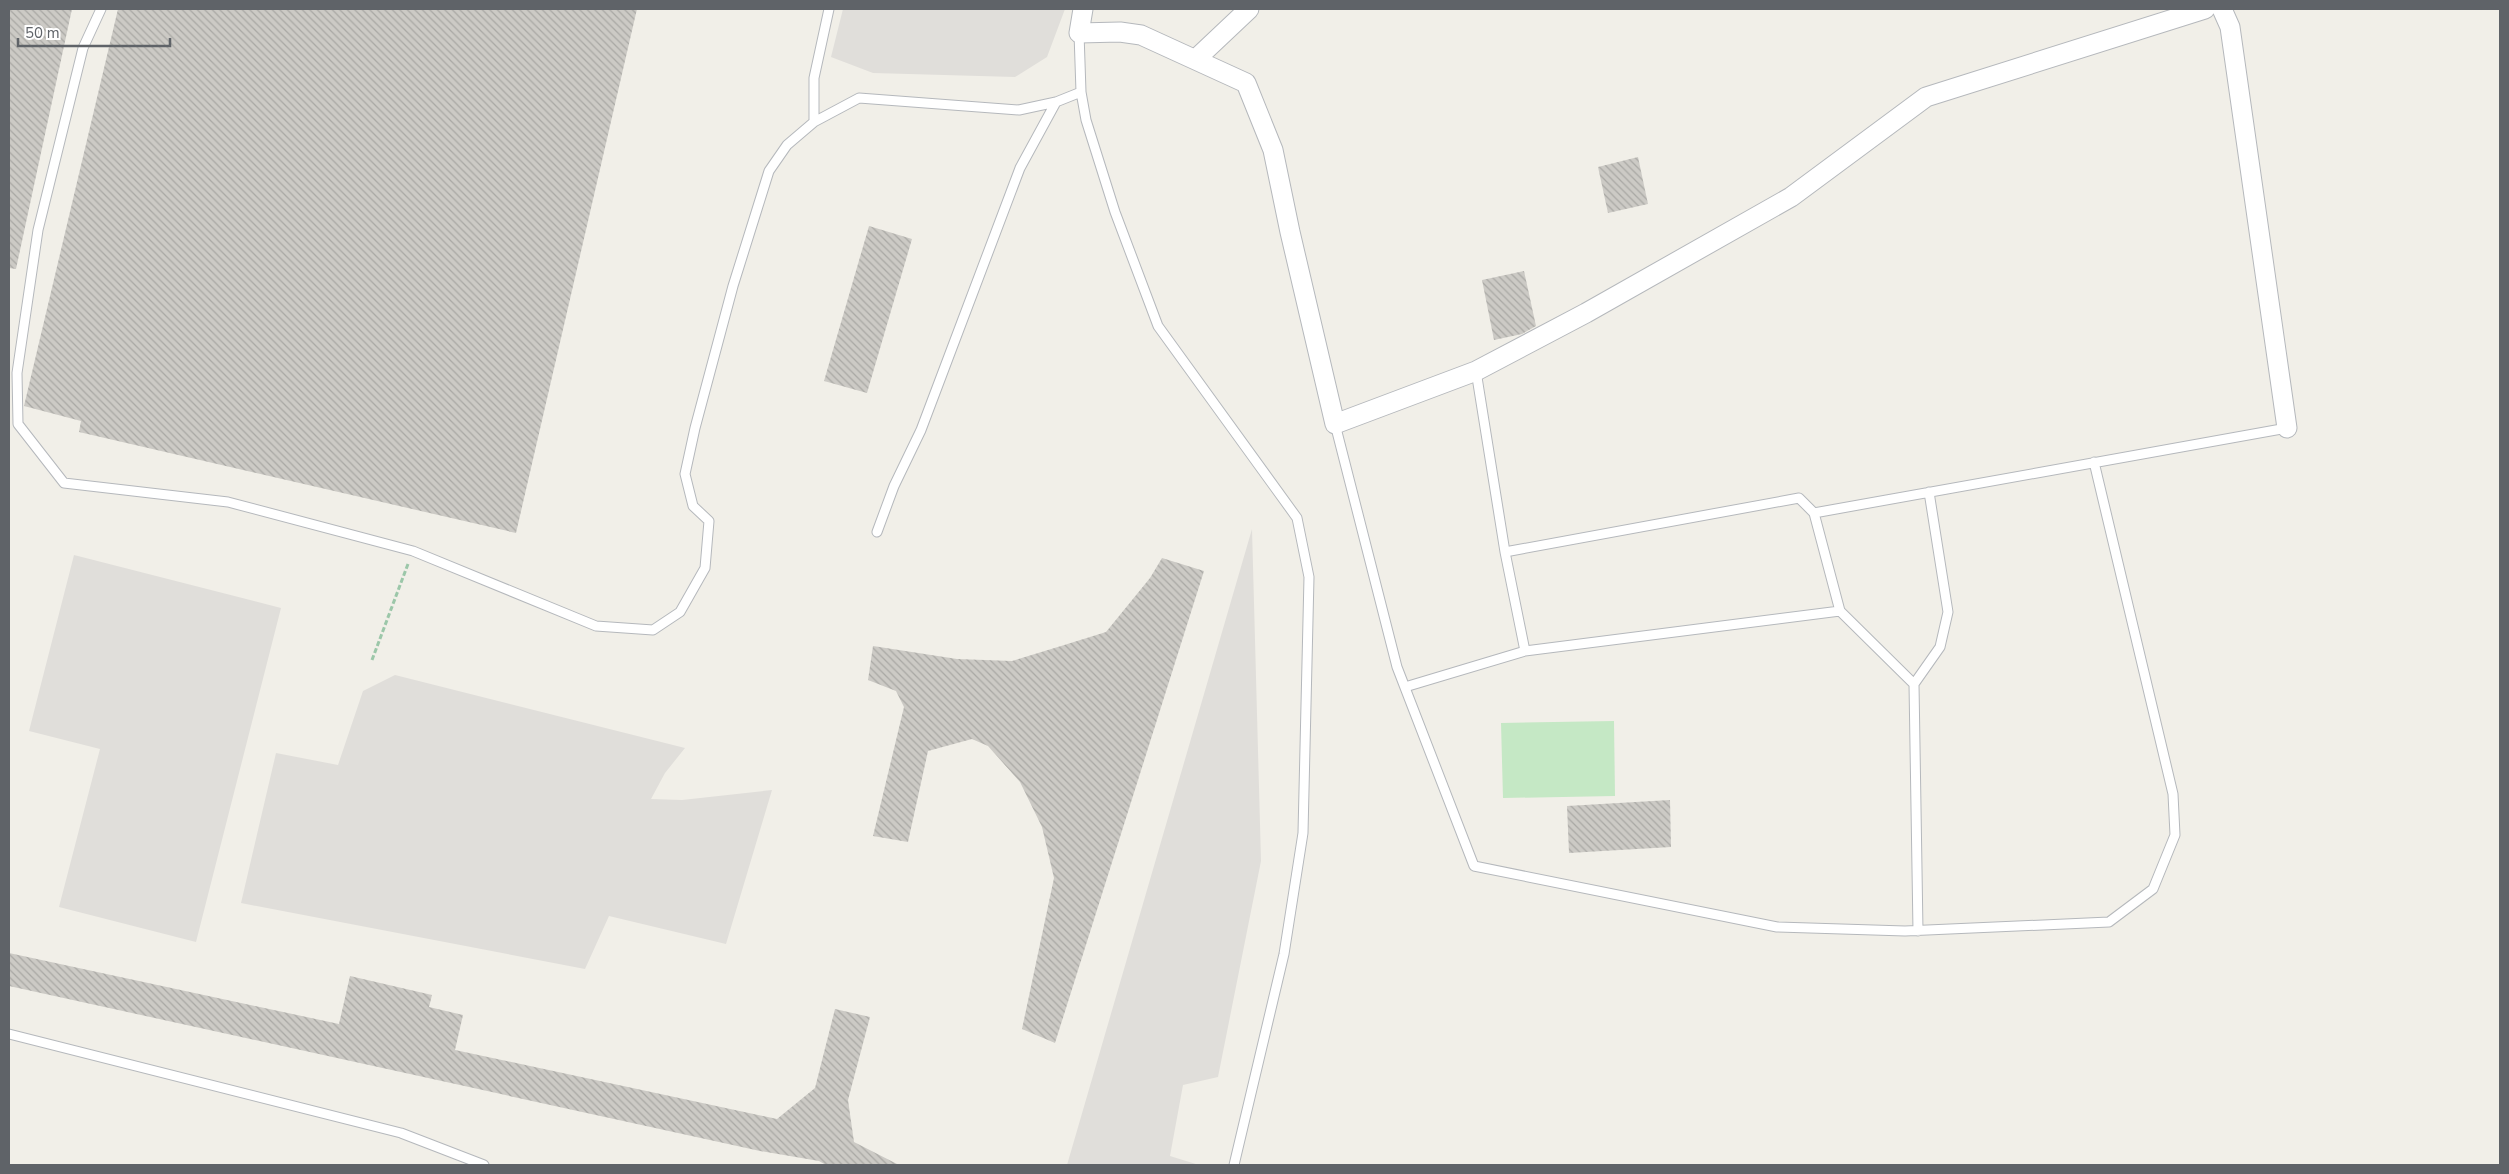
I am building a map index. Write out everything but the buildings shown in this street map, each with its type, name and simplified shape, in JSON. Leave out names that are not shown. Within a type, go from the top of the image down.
[{"type":"street","points":[[1083,9],[1079,33],[1120,32],[1141,35],[1246,83],[1274,150],[1290,232],[1335,424],[1476,371],[1586,313],[1792,197],[1926,97],[2205,9]]},
{"type":"street","points":[[1189,56],[1249,9]]},
{"type":"street","points":[[2222,9],[2230,27],[2287,428]]},
{"type":"lane","points":[[101,9],[83,48],[38,230],[17,373],[18,424],[64,483],[228,502],[413,551],[596,626],[653,630],[680,612],[705,568],[709,521],[693,506],[685,474],[694,428],[730,295],[769,171],[787,145],[814,122],[859,98],[1020,110],[1056,102],[1081,92]]},
{"type":"lane","points":[[814,122],[814,78],[829,9]]},
{"type":"lane","points":[[1079,33],[1081,92],[1086,120],[1115,212],[1158,326],[1297,518],[1310,577],[1303,833],[1284,954],[1234,1165]]},
{"type":"lane","points":[[876,532],[894,486],[921,430],[1020,168],[1056,102]]},
{"type":"lane","points":[[1476,371],[1504,552],[1525,651]]},
{"type":"lane","points":[[1335,424],[1395,657],[1474,866],[1777,927],[1918,931],[2109,922],[2153,889],[2175,835],[2173,794],[2094,462]]},
{"type":"lane","points":[[1814,513],[2287,428]]},
{"type":"lane","points":[[1918,931],[1914,684],[1940,647],[1948,612],[1929,492]]},
{"type":"lane","points":[[1504,552],[1799,498],[1814,513],[1840,612],[1914,684]]},
{"type":"lane","points":[[1405,687],[1525,651],[1840,612]]},
{"type":"lane","points":[[9,1034],[400,1133],[484,1165]]},
{"type":"path","points":[[372,660],[413,551]]},
{"type":"shaded area","points":[[843,9],[1065,9],[1047,57],[1015,77],[873,73],[831,57]]},
{"type":"shaded area","points":[[1252,529],[1261,861],[1218,1077],[1183,1085],[1170,1156],[1199,1165],[1067,1165]]},
{"type":"shaded area","points":[[74,555],[281,608],[196,942],[59,907],[100,749],[29,731]]},
{"type":"shaded area","points":[[395,675],[685,748],[665,773],[651,799],[682,800],[772,790],[726,944],[609,916],[585,969],[241,903],[276,753],[338,765],[363,691]]},
{"type":"green space","points":[[1614,721],[1615,796],[1503,798],[1501,723]]}]
